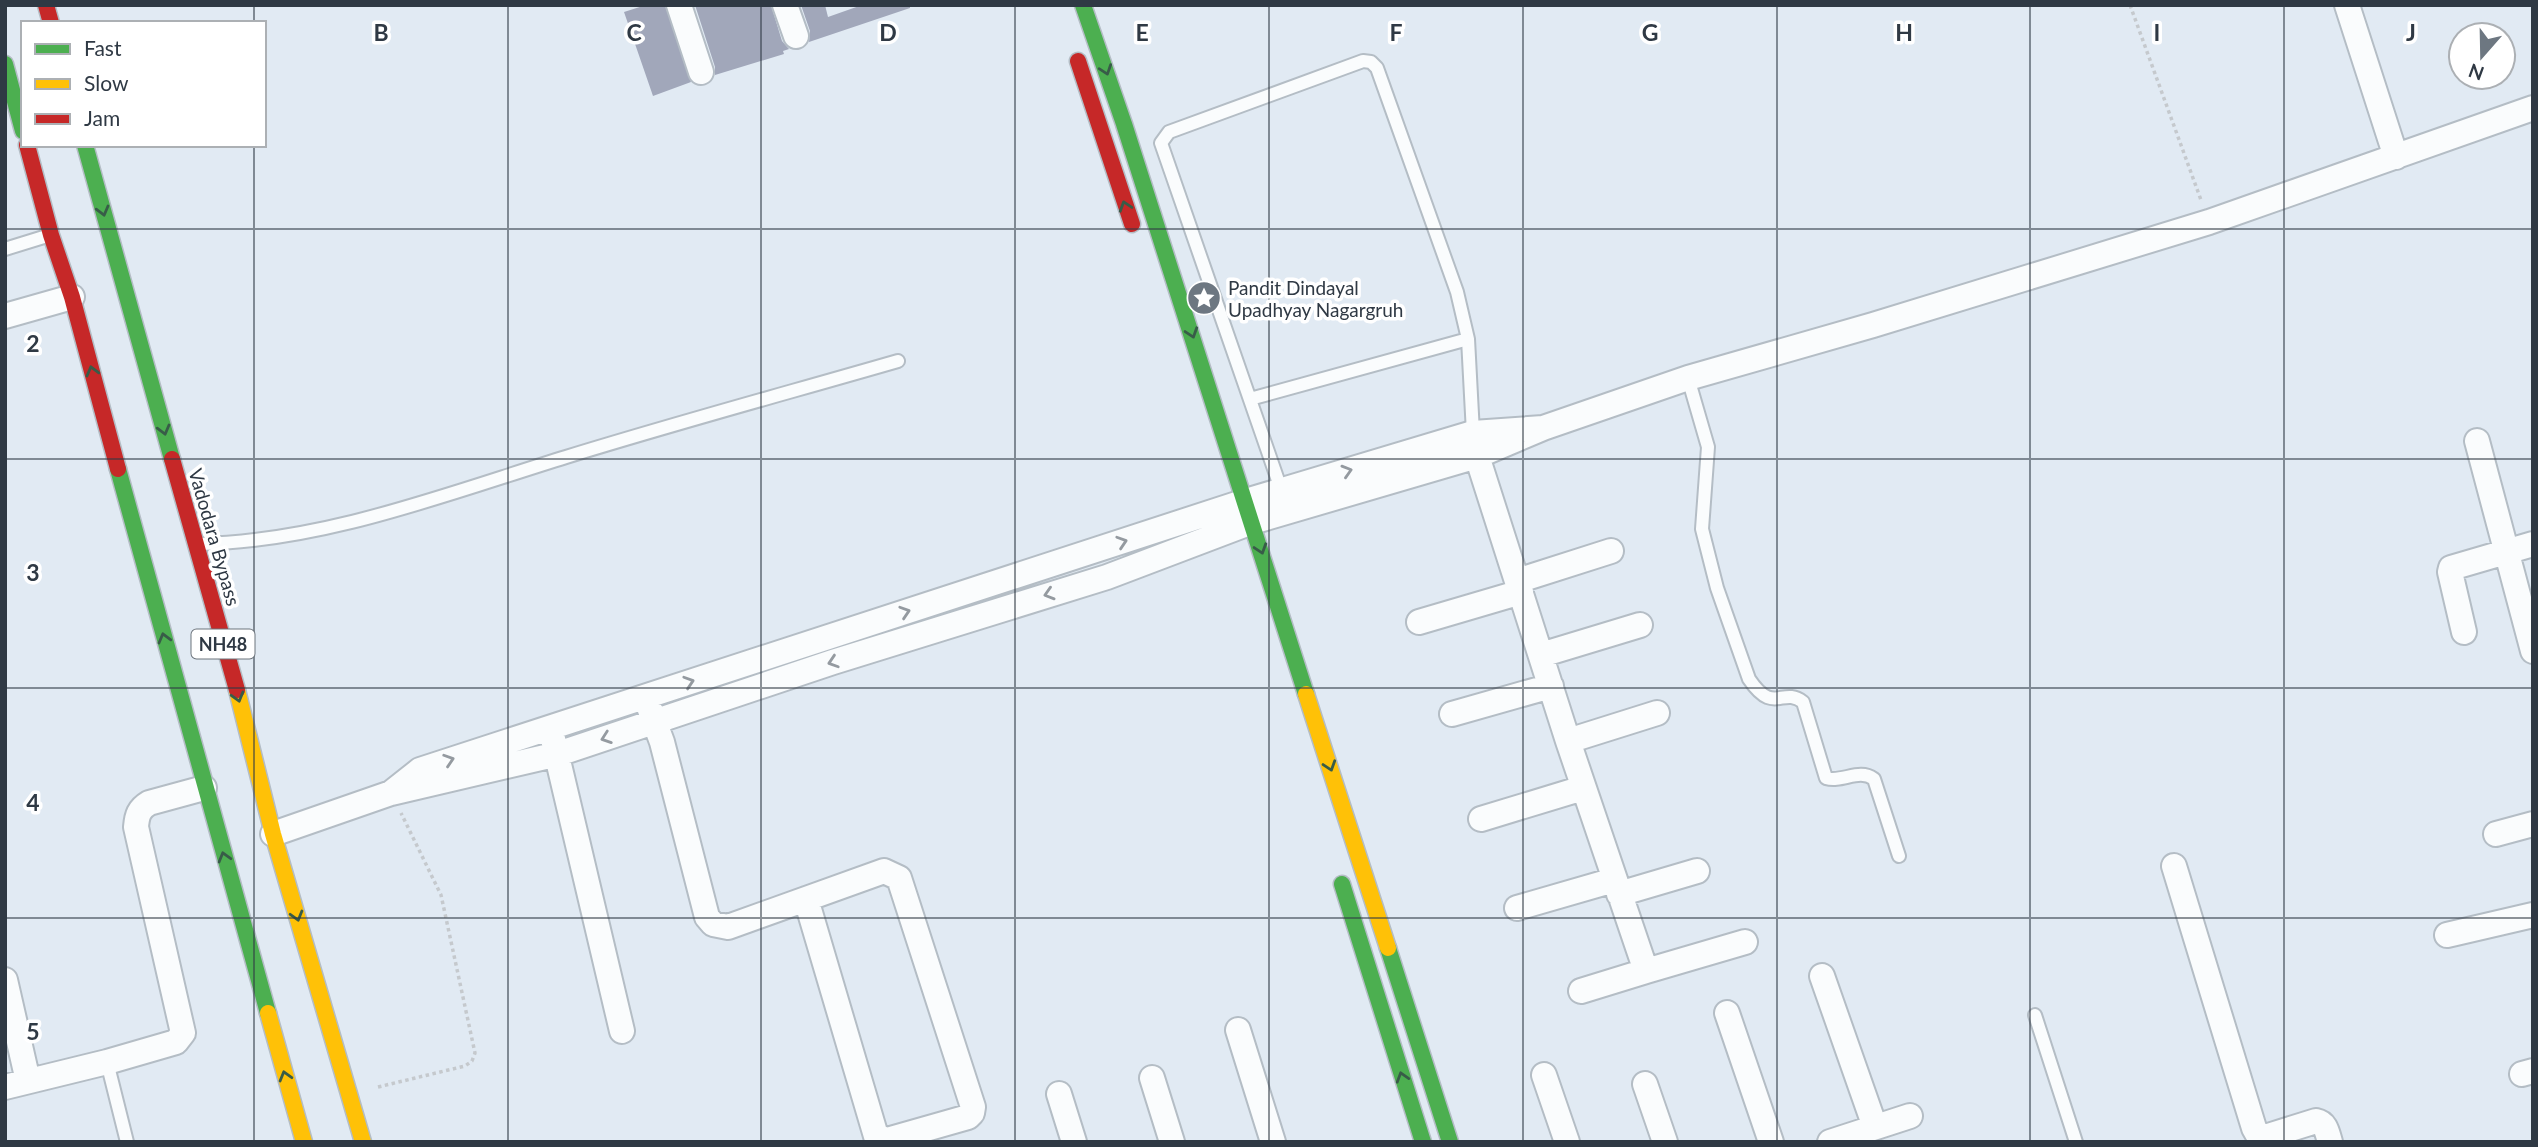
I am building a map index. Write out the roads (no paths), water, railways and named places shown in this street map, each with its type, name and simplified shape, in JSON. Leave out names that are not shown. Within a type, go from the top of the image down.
[{"type":"main road","points":[[1083,5],[1125,124],[1235,516],[1450,1142]]},
{"type":"main road","points":[[1072,45],[1138,243]]},
{"type":"main road","points":[[5,64],[21,123]]},
{"type":"main road","name":"NH48","points":[[28,147],[51,235],[72,297],[204,788],[304,1142]]},
{"type":"main road","name":"Vadodara Bypass","points":[[86,147],[254,752],[273,834],[363,1142]]},
{"type":"main road","points":[[1335,862],[1423,1142]]},
{"type":"street","points":[[679,5],[701,72]]},
{"type":"street","points":[[785,5],[796,36]]},
{"type":"street","points":[[2347,5],[2396,157]]},
{"type":"street","points":[[391,793],[420,770],[645,696],[1286,500],[1543,428],[1688,378],[1874,325],[2209,222],[2533,108]]},
{"type":"street","points":[[5,316],[72,297]]},
{"type":"street","points":[[2477,440],[2533,651]]},
{"type":"street","points":[[1475,445],[1583,788],[1646,971]]},
{"type":"street","points":[[273,834],[391,793],[558,754],[992,611],[1107,576],[1235,516]]},
{"type":"street","points":[[2463,632],[2451,568],[2533,544]]},
{"type":"street","points":[[1419,622],[1611,551]]},
{"type":"street","points":[[1541,655],[1640,625]]},
{"type":"street","points":[[1452,715],[1551,686]]},
{"type":"street","points":[[645,696],[655,721],[707,917],[713,924],[728,927],[884,870],[899,878],[973,1107],[968,1117],[887,1140],[876,1136],[806,899]]},
{"type":"street","points":[[1568,741],[1657,713]]},
{"type":"street","points":[[550,727],[622,1031]]},
{"type":"street","points":[[5,980],[17,1084],[107,1062],[176,1042],[182,1037],[136,827],[137,815],[142,807],[204,788]]},
{"type":"street","points":[[1481,819],[1583,788]]},
{"type":"street","points":[[2496,834],[2533,824]]},
{"type":"street","points":[[2174,866],[2254,1128],[2258,1135],[2265,1137],[2316,1121],[2322,1122],[2330,1142]]},
{"type":"street","points":[[1517,908],[1697,870]]},
{"type":"street","points":[[2447,935],[2533,915]]},
{"type":"street","points":[[1581,992],[1745,942]]},
{"type":"street","points":[[1822,976],[1875,1128]]},
{"type":"street","points":[[1727,1013],[1771,1142]]},
{"type":"street","points":[[1238,1030],[1273,1142]]},
{"type":"street","points":[[1544,1075],[1567,1142]]},
{"type":"street","points":[[1152,1078],[1172,1142]]},
{"type":"street","points":[[1646,1084],[1665,1142]]},
{"type":"street","points":[[1059,1094],[1074,1142]]},
{"type":"street","points":[[1830,1142],[1910,1116]]},
{"type":"lane","points":[[1286,500],[1161,143],[1169,132],[1363,61],[1371,62],[1377,68],[1457,292],[1468,339],[1475,445]]},
{"type":"lane","points":[[5,249],[51,235]]},
{"type":"lane","points":[[1250,399],[1468,339]]},
{"type":"lane","points":[[195,544],[283,537],[400,509],[569,456],[898,361]]},
{"type":"lane","points":[[1688,378],[1708,447],[1702,529],[1717,588],[1749,679],[1757,691],[1770,699],[1791,697],[1803,702],[1826,778],[1832,780],[1865,774],[1874,779],[1899,856]]},
{"type":"lane","points":[[2035,1015],[2076,1142]]},
{"type":"lane","points":[[107,1062],[127,1142]]},
{"type":"place","name":"Pandit Dindayal Upadhyay Nagargruh","points":[[1204,298]]}]
